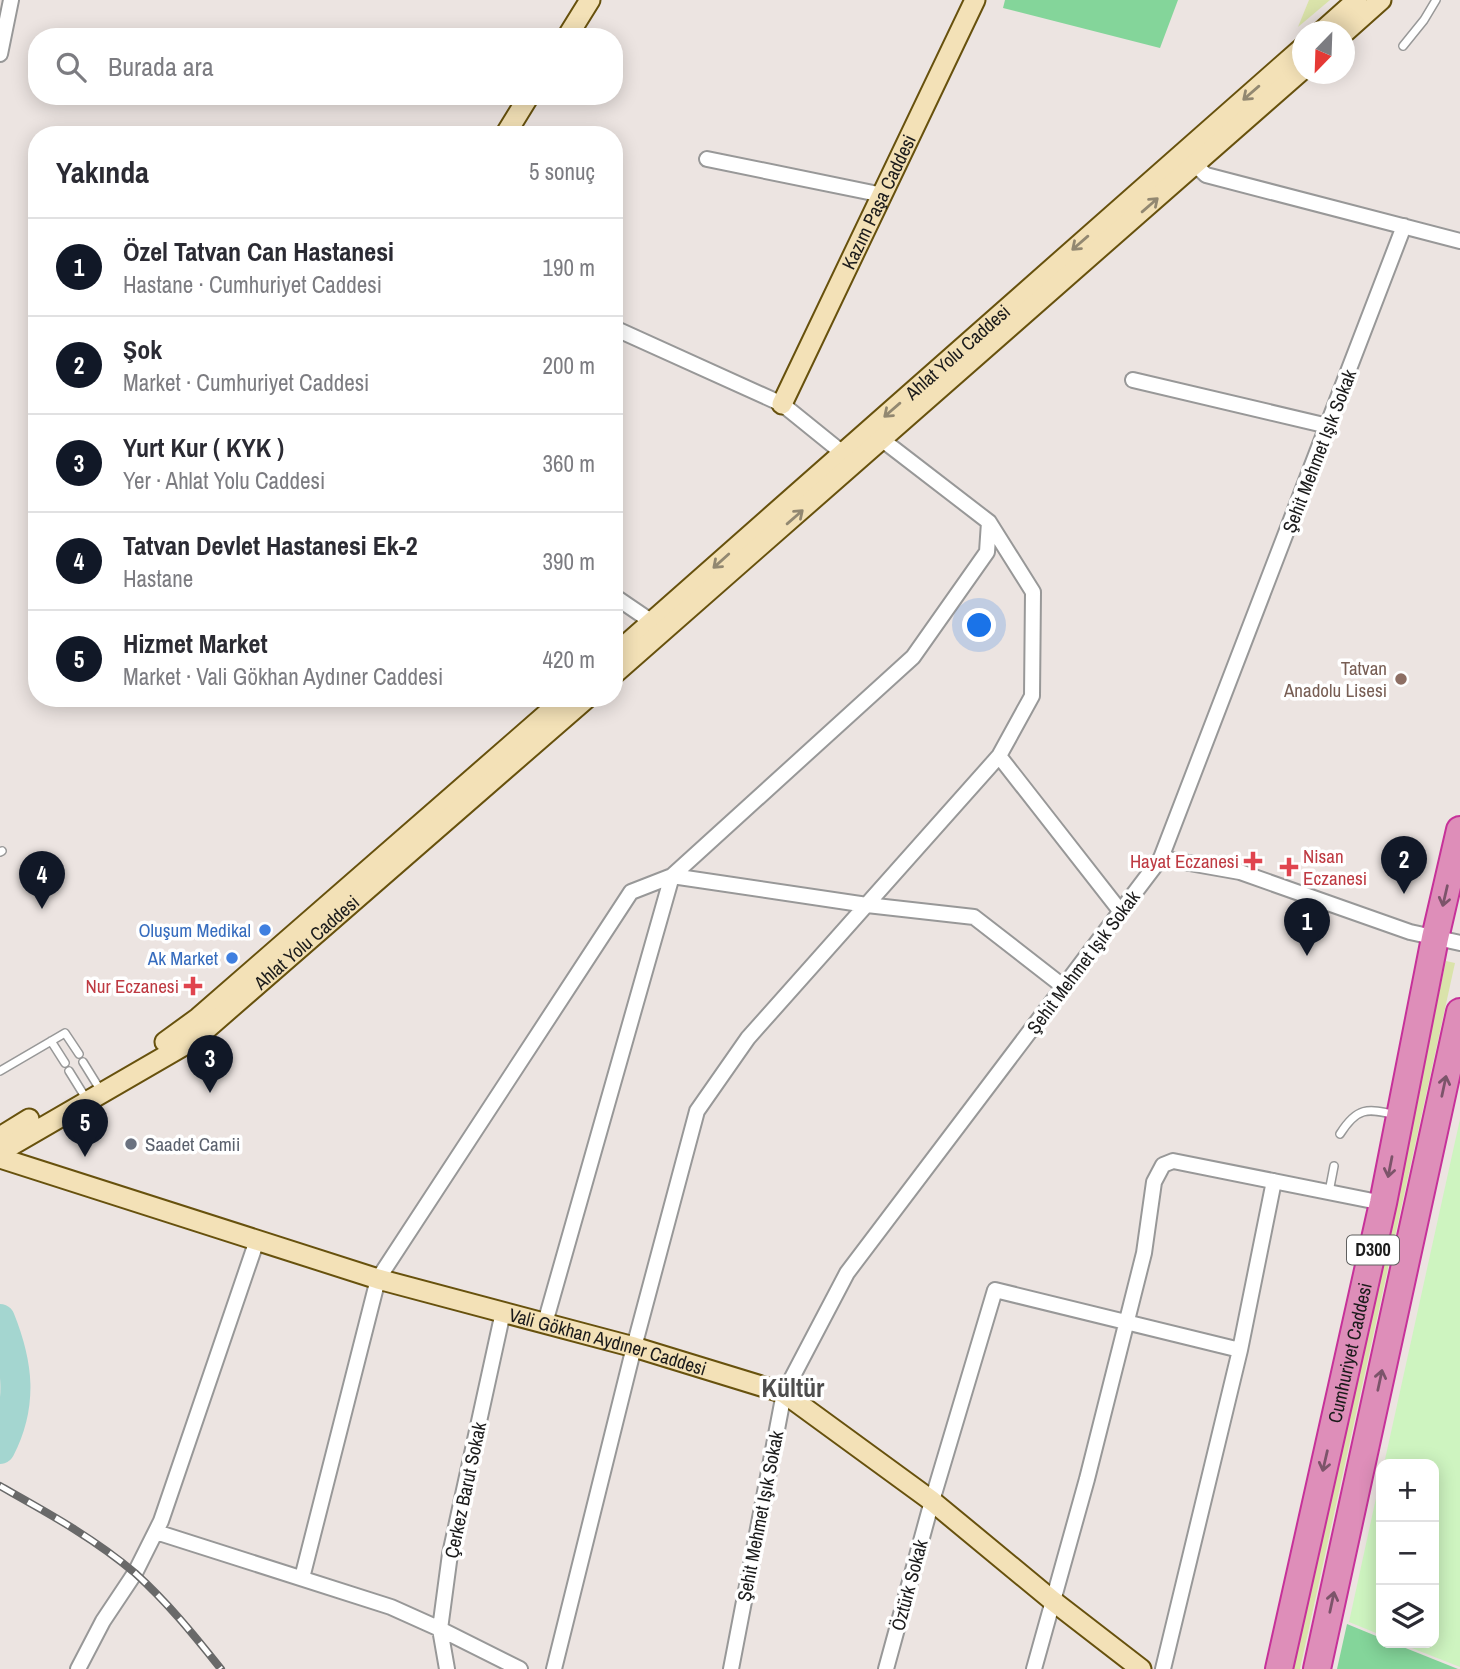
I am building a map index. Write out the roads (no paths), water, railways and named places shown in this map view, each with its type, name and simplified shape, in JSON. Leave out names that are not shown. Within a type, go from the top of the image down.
[{"type":"highway","name":"Cumhuriyet Caddesi","points":[[1279,1669],[1400,1116],[1448,941],[1460,830]]},
{"type":"highway","name":"Cumhuriyet Caddesi","points":[[1317,1669],[1460,1012]]},
{"type":"street","points":[[0,54],[11,0]]},
{"type":"street","points":[[573,28],[590,0]]},
{"type":"street","name":"Kazım Paşa Caddesi","points":[[782,404],[975,0]]},
{"type":"street","points":[[1333,21],[1357,0]]},
{"type":"street","points":[[1355,24],[1381,0]]},
{"type":"street","name":"Ahlat Yolu Caddesi","points":[[623,664],[659,626],[1189,159],[1292,59]]},
{"type":"street","name":"Ahlat Yolu Caddesi","points":[[1189,159],[1292,79]]},
{"type":"street","points":[[511,126],[523,105]]},
{"type":"street","points":[[707,159],[883,195]]},
{"type":"street","points":[[1189,159],[1206,175],[1460,241]]},
{"type":"street","name":"Şehit Mehmet Işık Sokak","points":[[731,1669],[784,1393],[847,1273],[1161,858],[1404,226]]},
{"type":"street","points":[[623,332],[782,404],[849,458]]},
{"type":"street","points":[[1133,380],[1328,426]]},
{"type":"street","points":[[554,1669],[634,1347],[697,1111],[748,1038],[999,756],[1032,696],[1033,592],[989,522],[876,435]]},
{"type":"street","points":[[302,1578],[378,1279],[631,892],[672,876],[913,657],[987,552],[989,522]]},
{"type":"street","points":[[623,602],[659,626]]},
{"type":"street","name":"Ahlat Yolu Caddesi","points":[[623,649],[659,626]]},
{"type":"street","name":"Ahlat Yolu Caddesi","points":[[476,785],[556,707]]},
{"type":"street","name":"Ahlat Yolu Caddesi","points":[[0,1152],[184,1030],[476,785],[576,707]]},
{"type":"street","points":[[999,756],[1121,912]]},
{"type":"street","points":[[1161,858],[1240,872],[1410,932],[1448,941]]},
{"type":"street","points":[[672,876],[867,905],[974,917],[1064,987]]},
{"type":"street","points":[[545,1323],[672,876]]},
{"type":"street","name":"Ahlat Yolu Caddesi","points":[[0,1137],[91,1091]]},
{"type":"street","name":"Vali Gökhan Aydıner Caddesi","points":[[0,1158],[378,1279],[634,1347],[784,1393],[932,1501],[1053,1601],[1141,1669]]},
{"type":"street","points":[[1034,1669],[1087,1479],[1144,1252],[1154,1182],[1163,1165],[1174,1161],[1383,1203]]},
{"type":"street","points":[[1163,1669],[1240,1350],[1274,1181]]},
{"type":"street","points":[[78,1669],[103,1621],[135,1573],[162,1521],[257,1240]]},
{"type":"street","name":"Öztürk Sokak","points":[[886,1669],[932,1501],[995,1290],[1126,1324]]},
{"type":"street","name":"Çerkez Barut Sokak","points":[[447,1669],[440,1629],[450,1555],[503,1312]]},
{"type":"street","points":[[1126,1324],[1240,1350]]},
{"type":"street","points":[[156,1532],[391,1607],[520,1669]]},
{"type":"lane","points":[[1403,46],[1436,0]]},
{"type":"lane","points":[[0,1071],[65,1033],[79,1054]]},
{"type":"lane","points":[[51,1041],[65,1063]]},
{"type":"lane","points":[[83,1062],[91,1091]]},
{"type":"lane","points":[[69,1070],[91,1091]]},
{"type":"lane","points":[[1340,1134],[1350,1118],[1369,1109],[1400,1116]]},
{"type":"lane","points":[[1329,1192],[1334,1166]]},
{"type":"waterway","points":[[0,1319],[11,1352],[15,1384],[12,1416],[0,1449]]},
{"type":"railway","points":[[0,1486],[86,1537],[135,1573],[169,1607],[221,1669]]},
{"type":"place","name":"Tatvan Anadolu Lisesi","points":[[1401,679]]},
{"type":"place","name":"Hayat Eczanesi","points":[[1253,861]]},
{"type":"place","name":"Nisan Eczanesi","points":[[1289,867]]},
{"type":"place","name":"Şok","points":[[1404,894]]},
{"type":"place","name":"Tatvan Devlet Hastanesi Ek-2","points":[[42,909]]},
{"type":"place","name":"Oluşum Medikal","points":[[265,930]]},
{"type":"place","name":"Özel Tatvan Can Hastanesi","points":[[1307,956]]},
{"type":"place","name":"Ak Market","points":[[232,958]]},
{"type":"place","name":"Nur Eczanesi","points":[[193,986]]},
{"type":"place","name":"Yurt Kur ( KYK )","points":[[210,1093]]},
{"type":"place","name":"Saadet Camii","points":[[131,1144]]},
{"type":"place","name":"Hizmet Market","points":[[85,1157]]},
{"type":"district","name":"Kültür","points":[[793,1388]]}]
